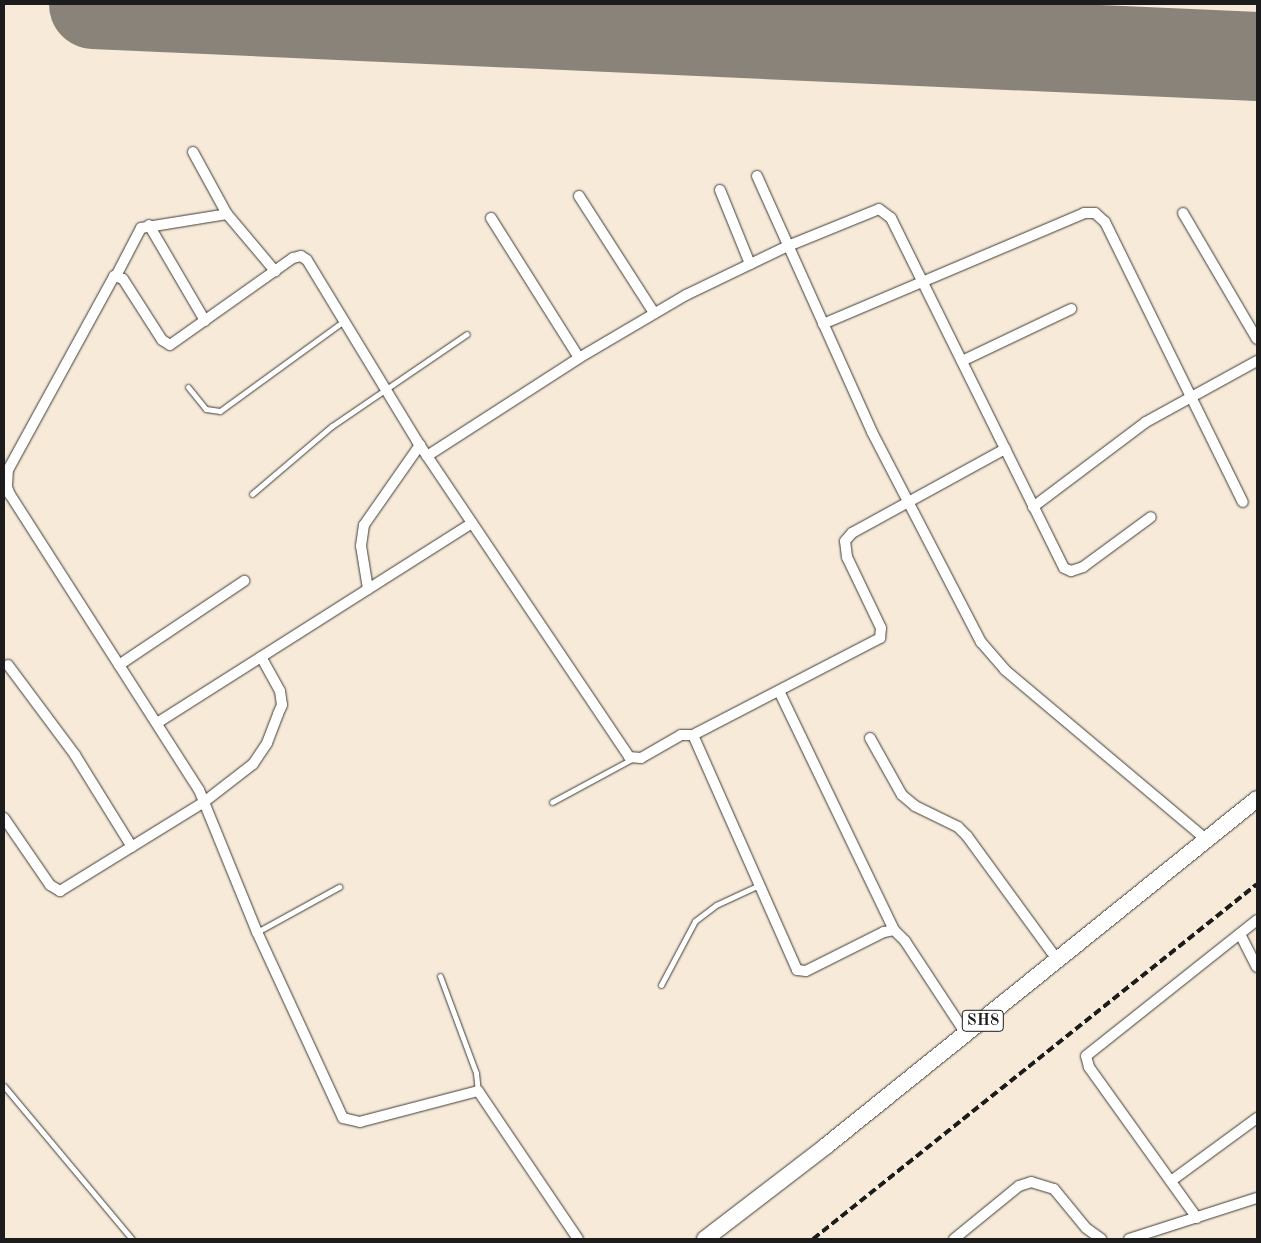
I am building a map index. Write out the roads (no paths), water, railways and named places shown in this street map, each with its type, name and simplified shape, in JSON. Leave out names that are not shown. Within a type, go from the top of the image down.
[{"type":"main road","name":"SH8","points":[[705,1239],[1058,961],[1257,799]]},
{"type":"street","points":[[193,152],[227,214],[275,272]]},
{"type":"street","points":[[757,176],[908,503],[971,624],[991,656],[1206,840]]},
{"type":"street","points":[[720,190],[750,264]]},
{"type":"street","points":[[579,196],[654,313]]},
{"type":"street","points":[[427,456],[579,358],[654,313],[788,246],[879,209],[888,213],[1061,563],[1071,571],[1083,567],[1151,516]]},
{"type":"street","points":[[824,324],[1084,213],[1095,213],[1105,222],[1189,398],[1243,502]]},
{"type":"street","points":[[1183,213],[1257,339]]},
{"type":"street","points":[[227,214],[149,225],[138,231],[116,276],[109,281],[6,467],[7,498],[157,723],[204,802],[257,932],[343,1118],[360,1122],[478,1091],[578,1239]]},
{"type":"street","points":[[491,218],[579,358]]},
{"type":"street","points":[[149,225],[205,321]]},
{"type":"street","points":[[116,276],[123,279],[168,345],[294,258],[304,258],[427,456],[632,759],[681,736],[693,735],[880,638],[879,621],[844,545],[852,533],[1005,449]]},
{"type":"street","points":[[962,361],[1070,309]]},
{"type":"street","points":[[1033,507],[1117,442],[1189,398],[1257,361]]},
{"type":"street","points":[[368,589],[361,546],[364,525],[420,445]]},
{"type":"street","points":[[157,723],[472,523]]},
{"type":"street","points":[[119,665],[244,581]]},
{"type":"street","points":[[4,818],[56,891],[204,802],[252,764],[267,743],[276,721],[282,699],[261,657]]},
{"type":"street","points":[[8,665],[75,755],[132,847]]},
{"type":"street","points":[[779,691],[894,930],[905,940],[966,1034]]},
{"type":"street","points":[[693,735],[759,885],[800,972],[894,930]]},
{"type":"street","points":[[870,738],[902,795],[915,806],[958,827],[967,836],[1058,961]]},
{"type":"street","points":[[1197,1218],[1089,1067],[1086,1056],[1257,920]]},
{"type":"street","points":[[1240,934],[1257,967]]},
{"type":"street","points":[[1171,1181],[1257,1118]]},
{"type":"street","points":[[957,1238],[1019,1186],[1031,1182],[1054,1189],[1086,1228],[1101,1239]]},
{"type":"street","points":[[1132,1239],[1257,1198]]},
{"type":"lane","points":[[188,387],[206,409],[220,411],[344,321]]},
{"type":"lane","points":[[252,494],[332,426],[467,334]]},
{"type":"lane","points":[[552,802],[632,759]]},
{"type":"lane","points":[[661,985],[695,921],[716,905],[759,885]]},
{"type":"lane","points":[[257,932],[339,886]]},
{"type":"lane","points":[[440,976],[476,1073],[478,1091]]},
{"type":"lane","points":[[4,1086],[132,1239]]},
{"type":"railway","points":[[813,1239],[1257,884]]}]
